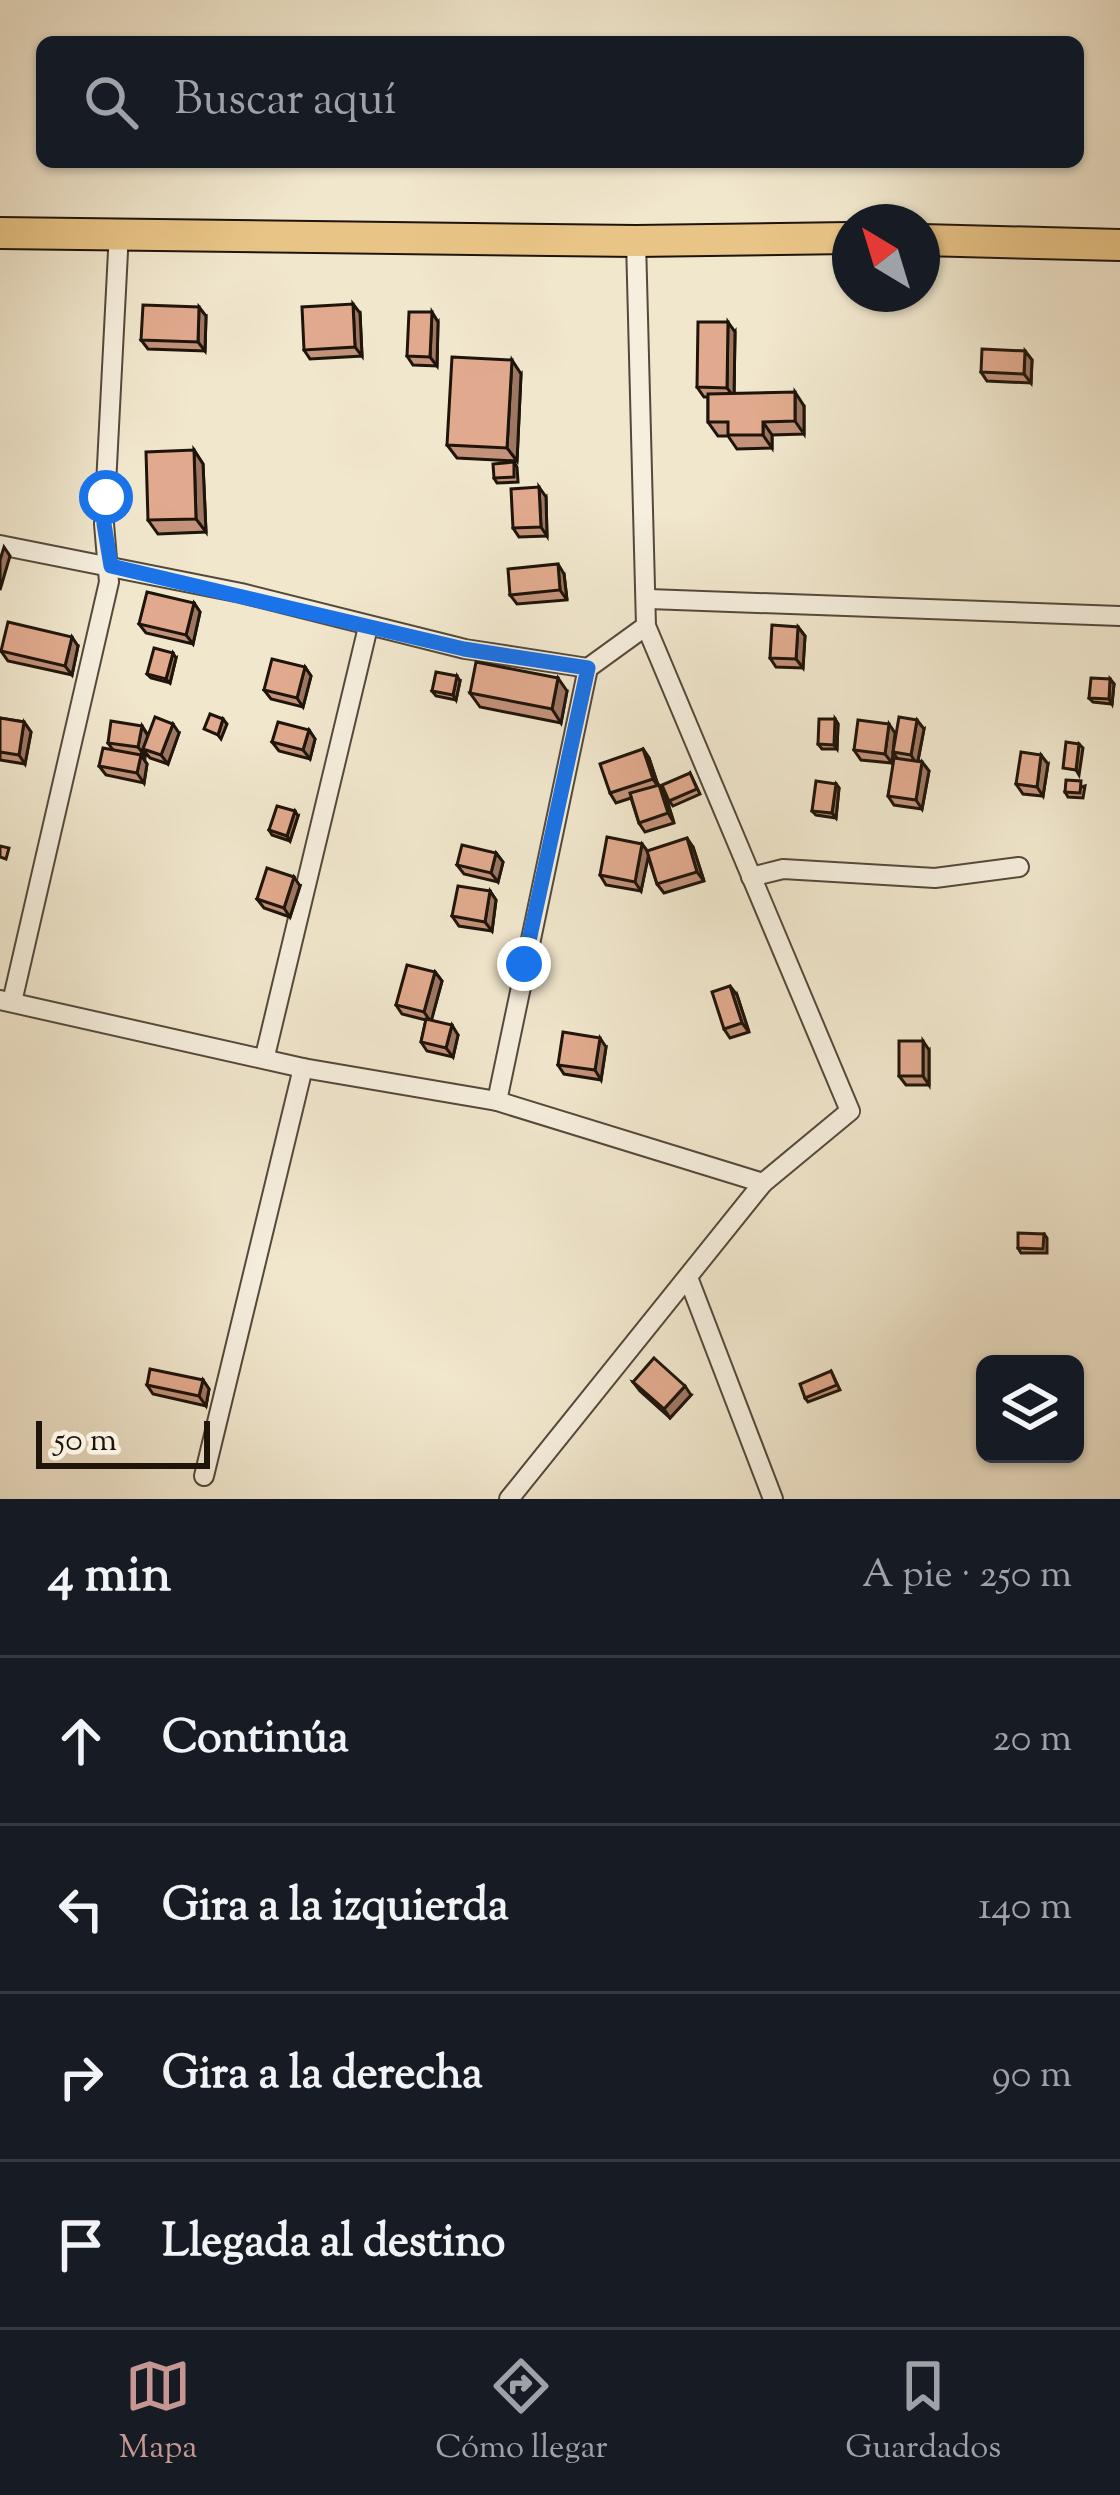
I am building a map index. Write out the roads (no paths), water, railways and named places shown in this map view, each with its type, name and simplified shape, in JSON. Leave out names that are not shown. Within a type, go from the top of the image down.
[{"type":"highway","points":[[0,233],[636,241],[832,238]]},
{"type":"highway","points":[[940,240],[1120,245]]},
{"type":"street","points":[[118,232],[104,524],[111,566],[6,1001],[303,1067],[497,1101],[763,1183]]},
{"type":"street","points":[[509,1499],[763,1183],[850,1112],[646,626],[649,599],[636,241]]},
{"type":"street","points":[[0,545],[241,592],[368,627],[588,668]]},
{"type":"street","points":[[649,599],[1120,616]]},
{"type":"street","points":[[497,1101],[588,668],[646,626]]},
{"type":"street","points":[[265,1056],[368,627]]},
{"type":"street","points":[[751,877],[783,869],[934,878],[1019,867]]},
{"type":"street","points":[[204,1477],[303,1067]]},
{"type":"street","points":[[689,1280],[773,1499]]}]
